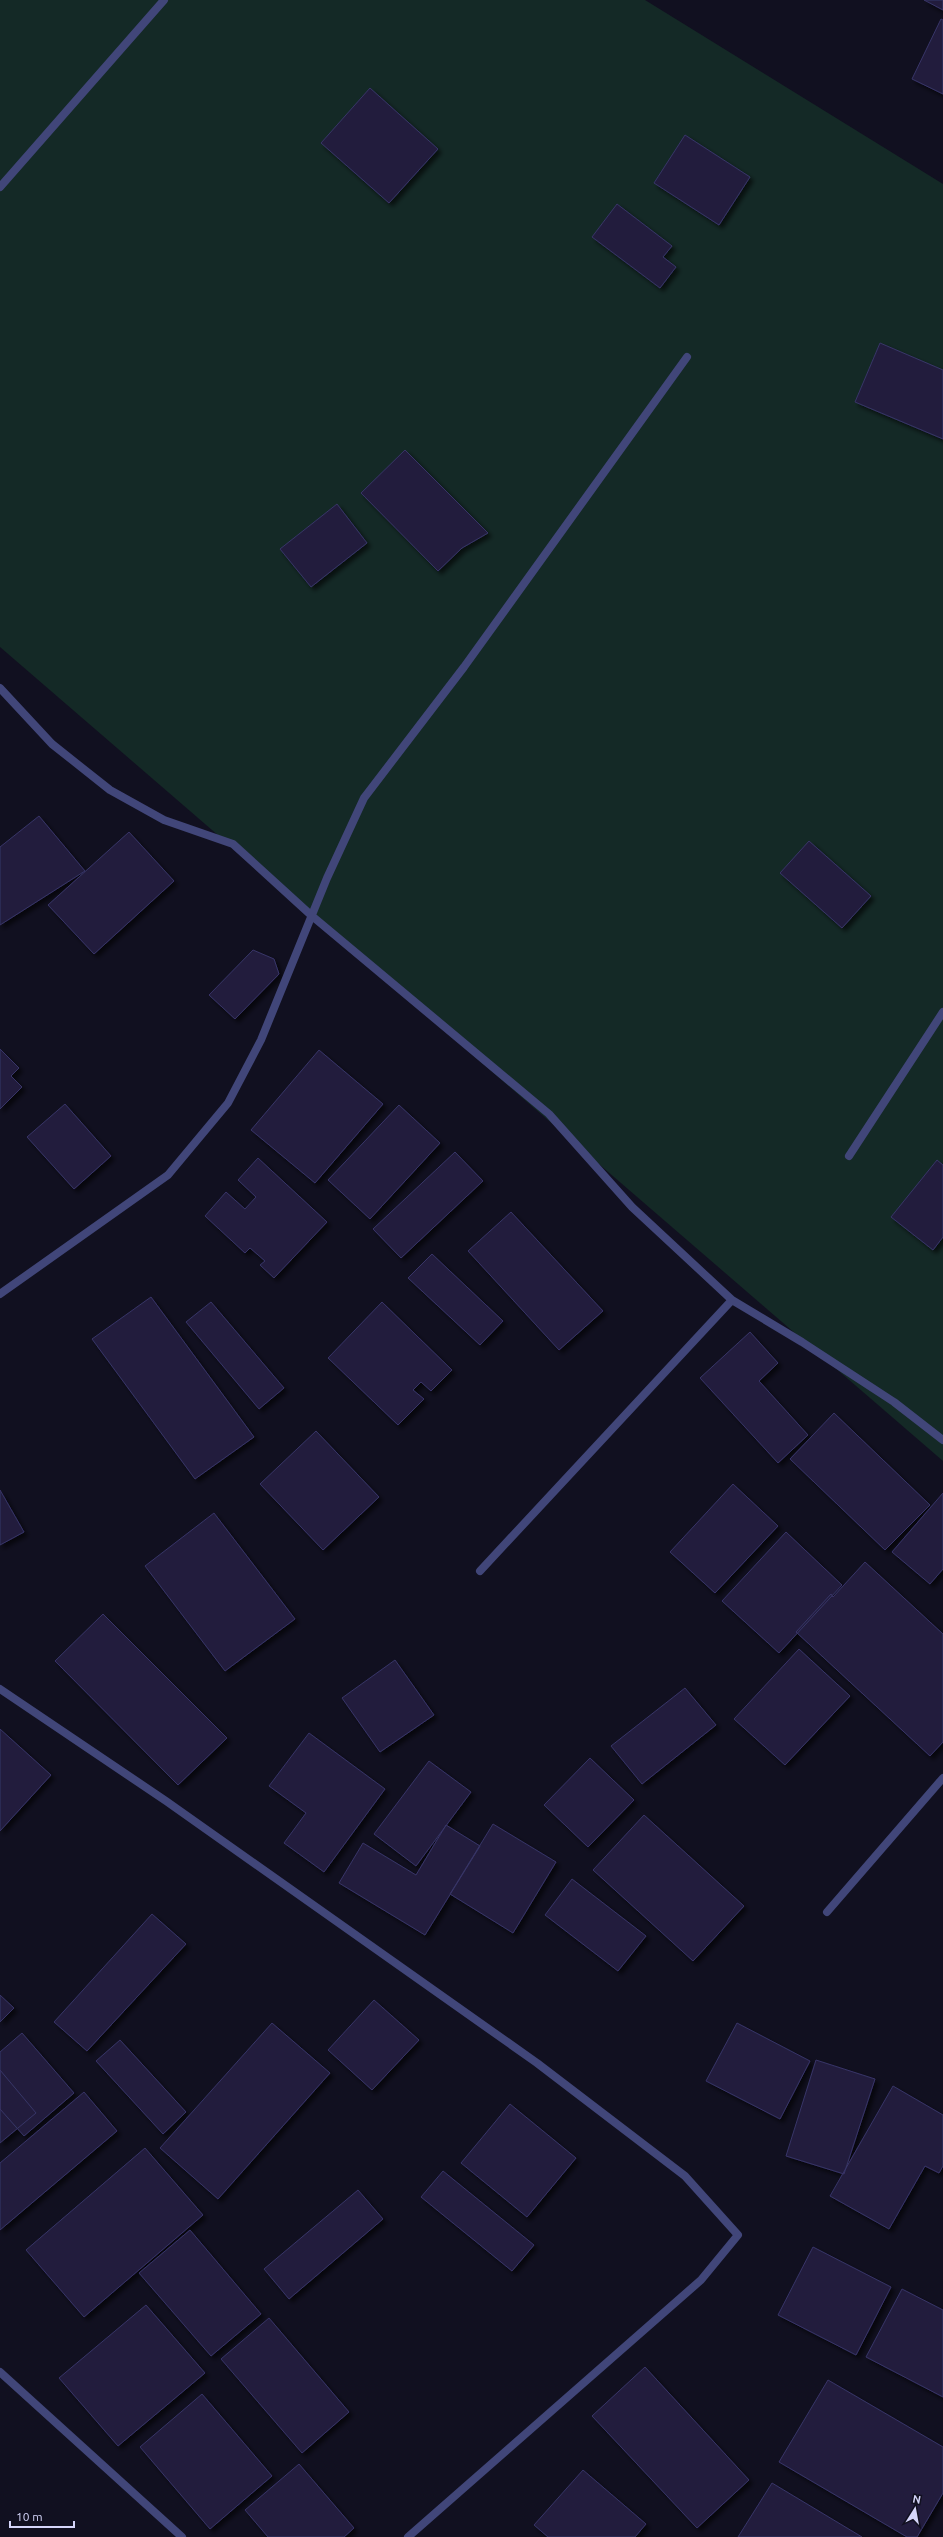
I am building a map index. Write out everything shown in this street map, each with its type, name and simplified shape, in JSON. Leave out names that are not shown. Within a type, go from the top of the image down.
[{"type":"street","points":[[0,187],[164,0]]},
{"type":"street","points":[[0,1294],[168,1175],[228,1103],[261,1040],[327,878],[364,798],[464,667],[687,357]]},
{"type":"street","points":[[2,694],[52,744],[110,790],[164,820],[233,844],[312,916],[549,1114],[632,1207],[732,1300],[802,1342],[894,1402],[943,1440]]},
{"type":"street","points":[[849,1156],[943,1012]]},
{"type":"street","points":[[480,1571],[732,1300]]},
{"type":"street","points":[[0,1689],[166,1801],[537,2063],[685,2176],[738,2235],[701,2280],[408,2537]]},
{"type":"street","points":[[827,1912],[943,1778]]},
{"type":"street","points":[[0,2372],[182,2537]]},
{"type":"green space","points":[[0,0],[645,0],[943,184],[943,1461],[0,647]]},
{"type":"building","points":[[924,0],[943,0],[943,10]]},
{"type":"building","points":[[941,19],[943,20],[943,94],[912,79]]},
{"type":"building","points":[[370,88],[438,149],[389,203],[321,143]]},
{"type":"building","points":[[685,135],[750,177],[719,225],[654,183]]},
{"type":"building","points":[[617,204],[672,246],[663,257],[676,267],[660,288],[592,237]]},
{"type":"building","points":[[880,343],[943,370],[943,439],[855,402]]},
{"type":"building","points":[[405,450],[488,533],[462,548],[438,571],[361,493]]},
{"type":"building","points":[[337,504],[367,543],[311,587],[280,549]]},
{"type":"building","points":[[39,816],[85,871],[0,925],[0,847]]},
{"type":"building","points":[[129,832],[174,881],[94,954],[48,905]]},
{"type":"building","points":[[809,841],[871,896],[842,928],[780,873]]},
{"type":"building","points":[[253,950],[274,959],[279,974],[235,1019],[209,995]]},
{"type":"building","points":[[0,1049],[19,1068],[11,1076],[22,1087],[0,1109]]},
{"type":"building","points":[[319,1050],[383,1104],[315,1183],[251,1130]]},
{"type":"building","points":[[65,1104],[111,1156],[74,1189],[27,1137]]},
{"type":"building","points":[[399,1105],[440,1143],[370,1219],[328,1180]]},
{"type":"building","points":[[455,1152],[483,1181],[401,1258],[373,1229]]},
{"type":"building","points":[[258,1158],[327,1222],[274,1278],[260,1265],[265,1261],[250,1248],[245,1253],[205,1216],[226,1192],[245,1209],[256,1197],[238,1180]]},
{"type":"building","points":[[937,1160],[943,1165],[943,1237],[933,1250],[891,1217]]},
{"type":"building","points":[[511,1212],[603,1311],[559,1350],[468,1251]]},
{"type":"building","points":[[432,1254],[503,1321],[480,1345],[408,1278]]},
{"type":"building","points":[[151,1297],[254,1437],[195,1479],[92,1339]]},
{"type":"building","points":[[211,1302],[284,1388],[259,1409],[186,1322]]},
{"type":"building","points":[[382,1302],[452,1370],[431,1391],[421,1382],[413,1390],[424,1399],[398,1425],[328,1358]]},
{"type":"building","points":[[750,1332],[778,1363],[759,1381],[808,1435],[778,1463],[700,1378]]},
{"type":"building","points":[[834,1413],[930,1505],[885,1550],[790,1459]]},
{"type":"building","points":[[316,1431],[379,1497],[323,1550],[260,1484]]},
{"type":"building","points":[[733,1484],[778,1526],[715,1593],[670,1552]]},
{"type":"building","points":[[0,1490],[24,1532],[0,1545]]},
{"type":"building","points":[[943,1493],[943,1569],[930,1584],[892,1552]]},
{"type":"building","points":[[214,1513],[295,1619],[225,1671],[145,1566]]},
{"type":"building","points":[[786,1532],[842,1585],[779,1653],[722,1601]]},
{"type":"building","points":[[865,1562],[943,1634],[943,1742],[930,1756],[796,1632],[831,1594],[833,1597]]},
{"type":"building","points":[[103,1614],[227,1738],[178,1785],[55,1661]]},
{"type":"building","points":[[799,1649],[850,1696],[785,1765],[734,1719]]},
{"type":"building","points":[[395,1660],[434,1715],[380,1752],[342,1698]]},
{"type":"building","points":[[685,1688],[716,1725],[642,1784],[611,1746]]},
{"type":"building","points":[[0,1729],[51,1775],[0,1831]]},
{"type":"building","points":[[309,1733],[385,1789],[324,1872],[284,1843],[306,1813],[269,1786]]},
{"type":"building","points":[[590,1758],[634,1800],[588,1847],[544,1805]]},
{"type":"building","points":[[429,1761],[471,1792],[416,1866],[374,1834]]},
{"type":"building","points":[[644,1815],[744,1906],[693,1961],[593,1870]]},
{"type":"building","points":[[493,1824],[556,1862],[513,1933],[450,1894]]},
{"type":"building","points":[[446,1825],[480,1846],[425,1935],[339,1883],[363,1843],[416,1875]]},
{"type":"building","points":[[572,1879],[646,1936],[618,1971],[545,1915]]},
{"type":"building","points":[[152,1914],[186,1944],[87,2051],[54,2022]]},
{"type":"building","points":[[0,1995],[14,2008],[0,2022]]},
{"type":"building","points":[[374,2000],[419,2040],[372,2090],[328,2050]]},
{"type":"building","points":[[272,2023],[330,2073],[218,2199],[160,2148]]},
{"type":"building","points":[[737,2023],[810,2061],[780,2119],[706,2081]]},
{"type":"building","points":[[22,2033],[74,2093],[24,2136],[0,2109],[0,2052]]},
{"type":"building","points":[[120,2040],[186,2112],[163,2134],[96,2061]]},
{"type":"building","points":[[816,2060],[875,2079],[844,2174],[786,2156]]},
{"type":"building","points":[[0,2070],[36,2113],[0,2143]]},
{"type":"building","points":[[893,2086],[943,2115],[943,2166],[939,2173],[925,2166],[889,2229],[830,2196]]},
{"type":"building","points":[[84,2092],[117,2131],[0,2230],[0,2163]]},
{"type":"building","points":[[510,2104],[576,2158],[527,2217],[461,2163]]},
{"type":"building","points":[[145,2148],[203,2215],[84,2317],[26,2250]]},
{"type":"building","points":[[443,2171],[534,2245],[512,2271],[421,2197]]},
{"type":"building","points":[[358,2190],[383,2219],[289,2299],[264,2269]]},
{"type":"building","points":[[190,2230],[261,2314],[211,2356],[139,2273]]},
{"type":"building","points":[[813,2247],[891,2287],[856,2355],[778,2315]]},
{"type":"building","points":[[902,2289],[943,2310],[943,2397],[866,2357]]},
{"type":"building","points":[[146,2305],[205,2373],[118,2446],[59,2378]]},
{"type":"building","points":[[269,2318],[349,2412],[302,2453],[221,2359]]},
{"type":"building","points":[[645,2367],[749,2480],[697,2528],[592,2416]]},
{"type":"building","points":[[828,2380],[943,2447],[943,2493],[917,2537],[907,2537],[779,2462]]},
{"type":"building","points":[[202,2394],[272,2476],[210,2529],[140,2447]]},
{"type":"building","points":[[299,2464],[354,2528],[344,2537],[268,2537],[245,2510]]},
{"type":"building","points":[[583,2470],[646,2524],[635,2537],[548,2537],[534,2525]]},
{"type":"building","points":[[772,2483],[862,2537],[738,2537]]}]
